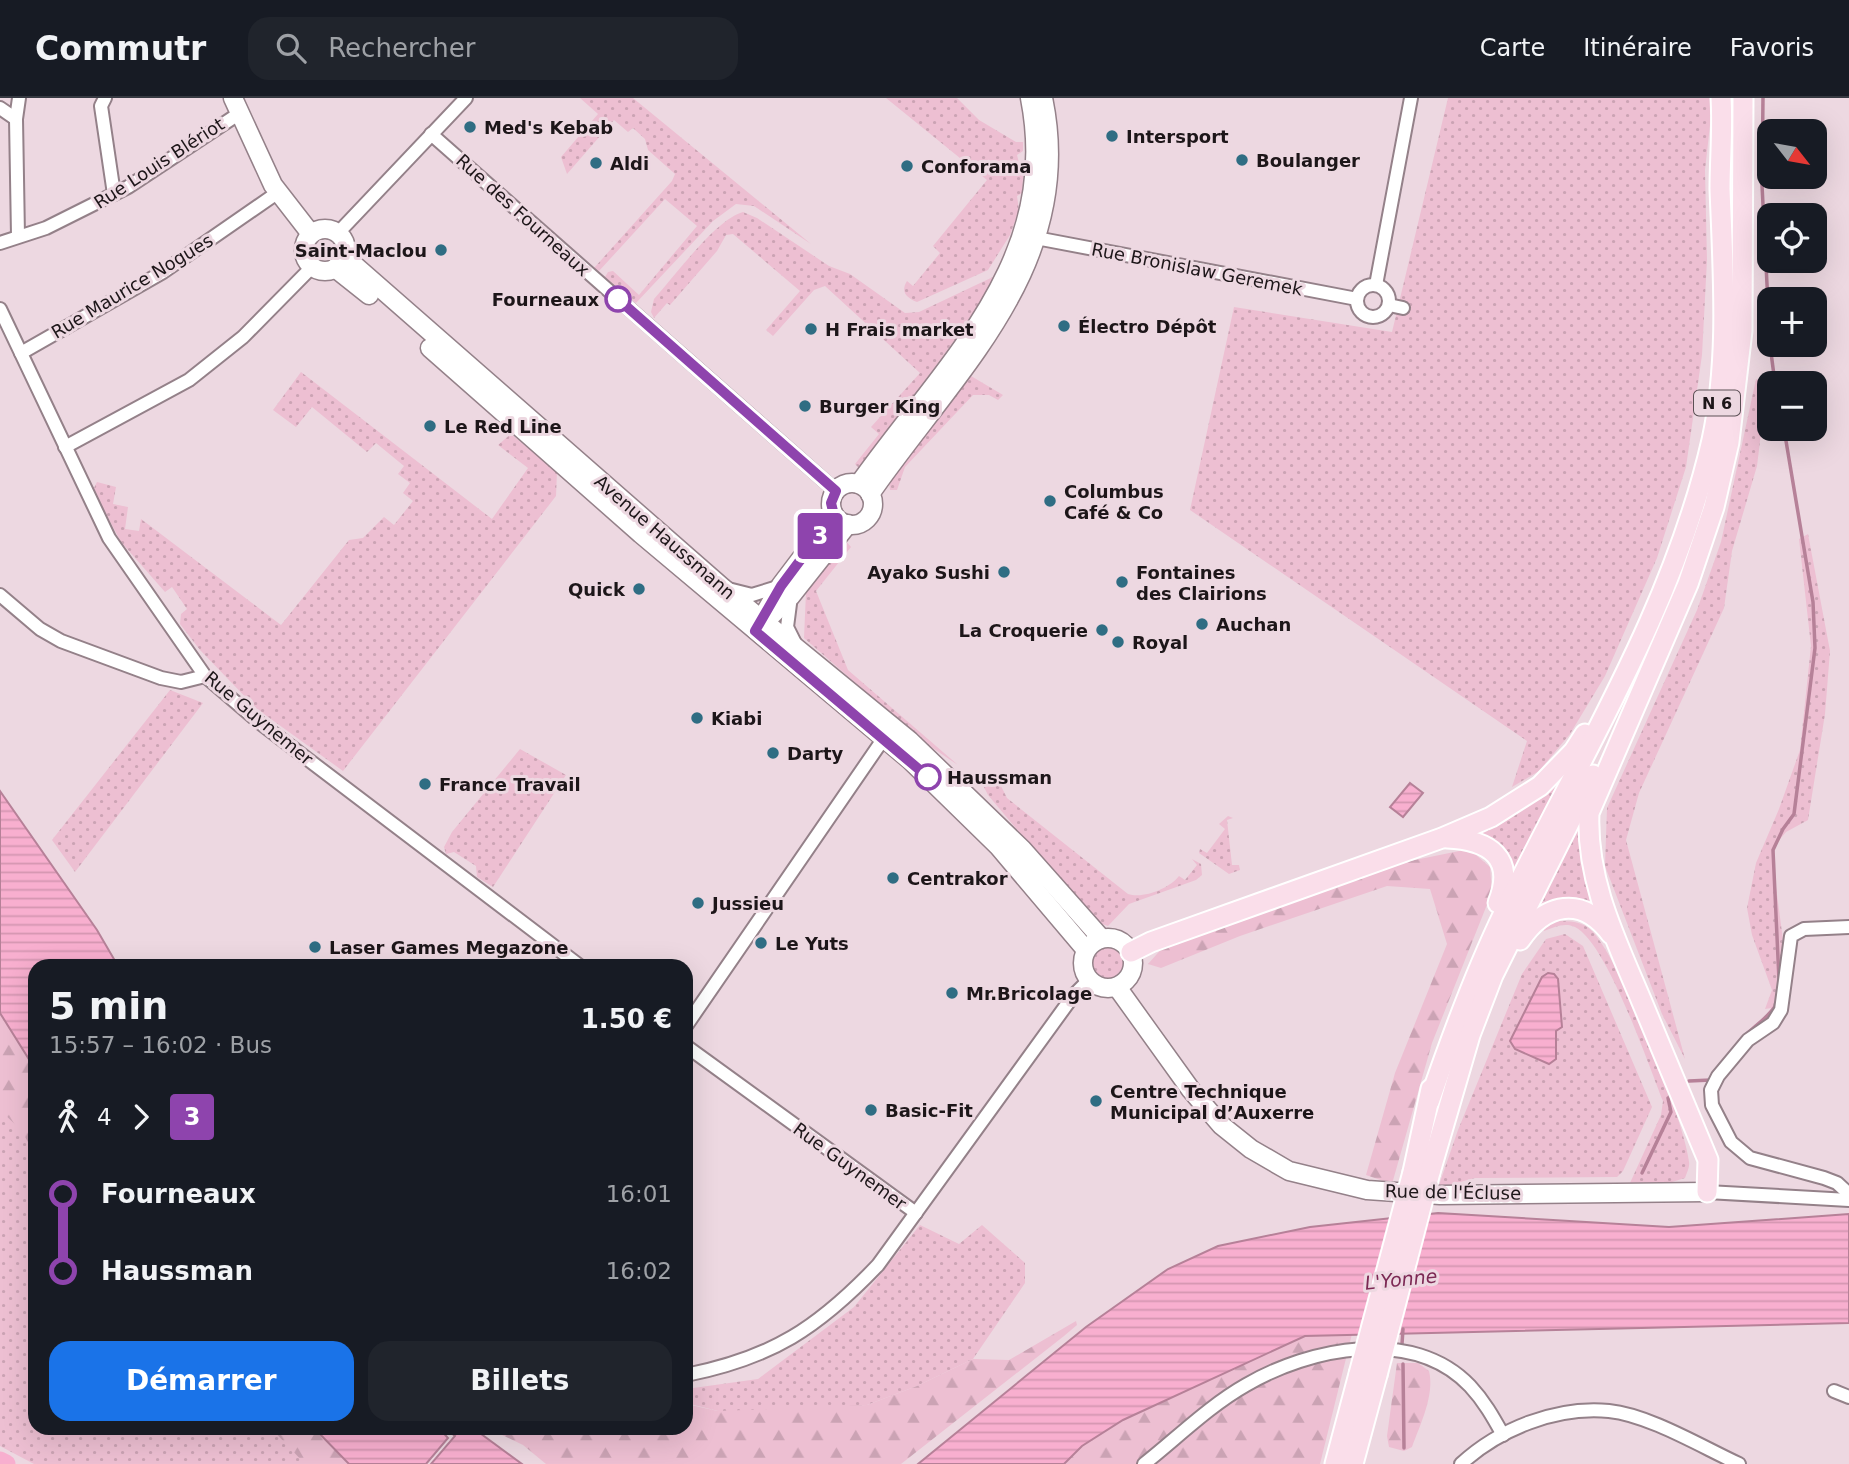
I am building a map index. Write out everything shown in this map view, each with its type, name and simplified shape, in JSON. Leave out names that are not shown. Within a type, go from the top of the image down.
[{"type":"main road","name":"N 6","points":[[1353,1464],[1368,1374],[1421,1172],[1429,1102],[1464,1004],[1503,914],[1628,668],[1667,584],[1696,500],[1712,437],[1724,309],[1723,98]]},
{"type":"main road","name":"N 6","points":[[1421,1172],[1442,1126],[1470,1035],[1493,975],[1660,647],[1688,584],[1714,507],[1738,386],[1742,331],[1743,98]]},
{"type":"main road","points":[[1660,647],[1590,813],[1588,844],[1593,879],[1708,1160],[1707,1192]]},
{"type":"main road","points":[[1131,952],[1151,942],[1442,838],[1500,812],[1541,786],[1574,751],[1628,668]]},
{"type":"main road","points":[[1429,1102],[1442,1045],[1506,884],[1504,869],[1495,853],[1483,844],[1468,839],[1442,838]]},
{"type":"main road","points":[[1442,1126],[1519,941],[1532,922],[1552,910],[1572,908],[1589,913],[1605,926],[1618,944]]},
{"type":"main road","name":"N 6","points":[[1335,1464],[1368,1374]]},
{"type":"street","points":[[18,236],[16,118],[19,98]]},
{"type":"street","points":[[105,98],[101,106],[114,194]]},
{"type":"street","points":[[338,233],[466,98]]},
{"type":"street","points":[[865,489],[987,313],[1012,265],[1024,230],[1033,179],[1034,132],[1030,98]]},
{"type":"street","points":[[865,489],[1000,318],[1028,263],[1049,180],[1049,141],[1043,98]]},
{"type":"street","points":[[1376,285],[1411,98]]},
{"type":"street","points":[[236,106],[277,193],[311,234]]},
{"type":"street","name":"Rue Louis Blériot","points":[[0,243],[46,228],[114,194],[236,106]]},
{"type":"street","points":[[0,108],[16,118]]},
{"type":"street","name":"Rue des Fourneaux","points":[[431,134],[836,491]]},
{"type":"street","name":"Rue Maurice Nogues","points":[[21,353],[163,272],[277,193]]},
{"type":"street","points":[[327,228],[338,233],[346,244],[340,263],[323,271],[313,266],[308,261],[304,247],[311,234],[327,228]]},
{"type":"street","name":"Rue Bronislaw Geremek","points":[[1036,238],[1357,299]]},
{"type":"street","name":"Avenue Haussmann","points":[[340,263],[723,588],[998,846],[1086,950]]},
{"type":"street","name":"Avenue Haussmann","points":[[340,263],[379,303],[760,624],[797,649],[955,783],[1022,849],[1101,938]]},
{"type":"street","points":[[65,447],[189,380],[243,337],[313,266]]},
{"type":"street","points":[[1376,285],[1385,290],[1389,305],[1380,316],[1371,317],[1359,309],[1357,299],[1366,287],[1376,285]]},
{"type":"street","points":[[1389,305],[1403,308]]},
{"type":"street","name":"Rue Guynemer","points":[[0,309],[108,538],[205,676],[260,723],[571,959]]},
{"type":"street","points":[[846,484],[865,489],[873,506],[868,518],[857,524],[841,520],[831,503],[836,491],[846,484]]},
{"type":"street","points":[[760,624],[841,520]]},
{"type":"street","points":[[723,588],[752,595],[786,591]]},
{"type":"street","points":[[786,591],[788,627],[797,649]]},
{"type":"street","points":[[0,595],[40,629],[61,641],[160,678],[181,682],[205,676]]},
{"type":"street","points":[[693,1016],[884,738]]},
{"type":"street","points":[[1849,927],[1804,929],[1791,936],[1781,1010],[1773,1023],[1748,1040],[1718,1076],[1711,1090],[1712,1105],[1731,1142],[1751,1158],[1824,1178],[1837,1183],[1849,1194]]},
{"type":"street","points":[[1101,938],[1122,941],[1134,960],[1130,976],[1117,987],[1102,988],[1089,980],[1083,965],[1086,950],[1101,938]]},
{"type":"street","name":"Rue Guynemer","points":[[693,1051],[916,1213],[1073,996],[1089,980]]},
{"type":"street","name":"Rue de l'Écluse","points":[[1117,987],[1191,1090],[1221,1125],[1251,1149],[1289,1171],[1367,1190],[1440,1195],[1707,1192]]},
{"type":"street","points":[[1707,1192],[1849,1200]]},
{"type":"street","points":[[693,1373],[748,1359],[802,1333],[841,1304],[878,1265],[916,1213]]},
{"type":"street","points":[[1144,1464],[1244,1386],[1288,1364],[1359,1349],[1411,1351],[1444,1367],[1471,1387],[1486,1404],[1503,1435]]},
{"type":"street","points":[[1834,1391],[1849,1397]]},
{"type":"street","points":[[1461,1464],[1478,1448],[1537,1420],[1562,1414],[1611,1411],[1654,1425],[1739,1464]]},
{"type":"green space","points":[[580,98],[633,98],[811,244],[754,206],[736,204],[713,221],[636,303],[605,277],[608,272],[613,271],[639,295],[697,226],[665,199],[599,271],[594,268],[672,181],[675,174],[648,150],[645,139],[633,128],[628,132],[614,120],[567,174],[561,157],[598,114]]},
{"type":"green space","points":[[886,98],[957,98],[979,120],[1016,142],[1023,142],[1023,151],[1017,155],[1019,163],[1024,164],[1022,193],[1017,196],[1019,210],[1010,235],[988,270],[917,302],[906,294],[904,288],[907,281],[913,286],[940,253],[933,246],[987,180]]},
{"type":"green space","points":[[1448,98],[1713,98],[1705,170],[1707,260],[1702,355],[1686,467],[1657,558],[1605,676],[1570,734],[1539,771],[1512,787],[1527,741],[1190,510],[1234,307],[1392,332]]},
{"type":"green space","points":[[743,212],[757,218],[829,266],[850,274],[905,313],[919,312],[995,276],[998,278],[860,469],[855,464],[879,434],[871,427],[920,373],[825,286],[814,290],[773,336],[766,330],[800,291],[733,234],[726,235],[717,251],[670,305],[667,303],[654,318],[651,312],[654,299],[696,250],[721,225]]},
{"type":"green space","points":[[301,372],[492,519],[528,468],[498,445],[511,434],[557,472],[556,496],[343,771],[257,709],[200,650],[180,624],[181,614],[187,609],[172,587],[165,592],[121,542],[93,490],[97,482],[116,487],[113,504],[128,507],[125,529],[139,531],[141,519],[281,625],[349,540],[363,538],[384,517],[394,525],[413,501],[403,493],[410,483],[398,474],[404,466],[376,443],[367,452],[312,407],[296,427],[273,410]]},
{"type":"green space","points":[[971,376],[1003,395],[998,400],[989,395],[973,395],[905,467],[897,490],[890,490],[889,481],[966,378]]},
{"type":"green space","points":[[1756,379],[1757,441],[1760,441],[1757,466],[1732,551],[1724,608],[1639,793],[1626,840],[1685,1059],[1662,1014],[1605,866],[1607,808],[1697,610],[1721,542]]},
{"type":"green space","points":[[1808,534],[1830,651],[1825,714],[1808,820],[1786,832],[1775,845],[1773,864],[1783,940],[1778,1007],[1765,1009],[1772,990],[1752,935],[1747,908],[1756,863],[1800,750],[1811,646],[1799,539]]},
{"type":"green space","points":[[845,540],[851,547],[816,591],[848,670],[958,765],[922,741],[804,638],[806,592]]},
{"type":"green space","points":[[170,690],[203,703],[75,872],[52,840]]},
{"type":"green space","points":[[520,749],[566,775],[493,887],[477,877],[476,866],[454,852],[446,854],[444,847],[452,832]]},
{"type":"green space","points":[[1570,762],[1513,873],[1468,833]]},
{"type":"green space","points":[[989,775],[998,780],[1007,798],[1128,894],[1141,895],[1156,891],[1179,876],[1185,880],[1197,865],[1192,859],[1201,864],[1202,875],[1196,880],[1129,904],[1108,926],[1094,921],[988,795],[983,785]]},
{"type":"green space","points":[[1581,812],[1582,855],[1602,919],[1532,911]]},
{"type":"green space","points":[[1228,816],[1233,818],[1227,820],[1232,865],[1239,865],[1240,870],[1229,874],[1199,853],[1200,849],[1207,853],[1225,829],[1219,824]]},
{"type":"green space","points":[[1469,849],[1490,867],[1492,892],[1432,1043],[1392,1184],[1366,1175],[1395,1073],[1447,944],[1430,889],[1387,886],[1240,936],[1161,968],[1148,964],[1164,946],[1410,861]]},
{"type":"green space","points":[[1557,921],[1576,922],[1592,931],[1619,974],[1650,1042],[1676,1112],[1689,1162],[1685,1178],[1672,1182],[1630,1183],[1661,1115],[1663,1101],[1625,1006],[1600,956],[1575,927],[1563,925],[1544,931],[1542,926]]},
{"type":"green space","points":[[1565,934],[1583,946],[1652,1107],[1623,1171],[1617,1177],[1475,1178],[1438,1188],[1458,1130],[1522,974],[1546,939]]},
{"type":"green space","points":[[1107,945],[1119,950],[1124,962],[1119,974],[1107,979],[1095,974],[1090,962],[1095,950]]},
{"type":"green space","points":[[0,1005],[28,1051],[28,1435],[320,1435],[348,1464],[34,1464],[0,1446]]},
{"type":"green space","points":[[0,1013],[28,1058],[28,1142],[21,1130],[0,1110]]},
{"type":"green space","points":[[920,1225],[959,1244],[982,1225],[1025,1263],[1025,1283],[973,1359],[917,1386],[867,1405],[794,1411],[718,1411],[693,1405],[693,1388],[758,1379],[854,1307]]},
{"type":"green space","points":[[1076,1321],[1077,1325],[1064,1336],[901,1464],[546,1464],[523,1445],[502,1435],[693,1435],[693,1406],[718,1411],[867,1405],[917,1386],[973,1359],[1009,1360]]},
{"type":"green space","points":[[1352,1334],[1320,1464],[1064,1464],[1082,1446],[1123,1420],[1202,1382],[1305,1336]]},
{"type":"green space","points":[[1397,1363],[1418,1363],[1429,1371],[1430,1380],[1422,1420],[1412,1447],[1404,1451],[1389,1447],[1387,1436]]},
{"type":"green space","points":[[278,1435],[321,1435],[349,1464],[305,1464]]},
{"type":"water","points":[[1410,783],[1423,793],[1403,817],[1390,807]]},
{"type":"water","points":[[0,791],[97,930],[114,959],[28,959],[28,1058],[0,1013]]},
{"type":"water","points":[[1548,973],[1554,974],[1558,979],[1562,1027],[1556,1031],[1556,1059],[1549,1064],[1515,1049],[1510,1041],[1542,977]]},
{"type":"water","name":"L'Yonne","points":[[1438,1213],[1669,1227],[1849,1214],[1849,1323],[1305,1336],[1123,1420],[1082,1446],[1064,1464],[918,1464],[1086,1327],[1168,1269],[1218,1246],[1310,1227]]},
{"type":"water","points":[[321,1435],[445,1435],[448,1438],[426,1464],[349,1464]]},
{"type":"water","points":[[483,1435],[522,1464],[431,1464],[455,1436]]},
{"type":"waterway","points":[[1763,98],[1762,185],[1767,287]]},
{"type":"waterway","points":[[1772,357],[1773,371]]},
{"type":"waterway","points":[[1779,980],[1773,850],[1794,814],[1815,648],[1813,602],[1786,441]]},
{"type":"waterway","points":[[1734,1049],[1776,1005]]},
{"type":"waterway","points":[[1689,1081],[1711,1080]]},
{"type":"waterway","points":[[1642,1173],[1671,1112],[1668,1098]]},
{"type":"waterway","points":[[1402,1344],[1403,1329]]},
{"type":"waterway","points":[[1403,1364],[1404,1448]]},
{"type":"waterway","points":[[0,1461],[6,1464]]},
{"type":"bus line","name":"3","points":[[618,299],[836,491],[831,503],[834,515],[829,525],[781,586],[755,631],[928,777]]},
{"type":"place","name":"Med's Kebab","points":[[470,127]]},
{"type":"place","name":"Intersport","points":[[1112,136]]},
{"type":"place","name":"Boulanger","points":[[1242,160]]},
{"type":"place","name":"Aldi","points":[[596,163]]},
{"type":"place","name":"Conforama","points":[[907,166]]},
{"type":"place","name":"Saint-Maclou","points":[[441,250]]},
{"type":"place","name":"Fourneaux","points":[[618,299]]},
{"type":"place","name":"Électro Dépôt","points":[[1064,326]]},
{"type":"place","name":"H Frais market","points":[[811,329]]},
{"type":"place","name":"Burger King","points":[[805,406]]},
{"type":"place","name":"Le Red Line","points":[[430,426]]},
{"type":"place","name":"Columbus Café & Co","points":[[1050,501]]},
{"type":"place","name":"Ayako Sushi","points":[[1004,572]]},
{"type":"place","name":"Fontaines des Clairions","points":[[1122,582]]},
{"type":"place","name":"Quick","points":[[639,589]]},
{"type":"place","name":"Auchan","points":[[1202,624]]},
{"type":"place","name":"La Croquerie","points":[[1102,630]]},
{"type":"place","name":"Royal","points":[[1118,642]]},
{"type":"place","name":"Kiabi","points":[[697,718]]},
{"type":"place","name":"Darty","points":[[773,753]]},
{"type":"place","name":"Haussman","points":[[928,777]]},
{"type":"place","name":"France Travail","points":[[425,784]]},
{"type":"place","name":"Centrakor","points":[[893,878]]},
{"type":"place","name":"Jussieu","points":[[698,903]]},
{"type":"place","name":"Le Yuts","points":[[761,943]]},
{"type":"place","name":"Laser Games Megazone","points":[[315,947]]},
{"type":"place","name":"Mr.Bricolage","points":[[952,993]]},
{"type":"place","name":"Centre Technique Municipal d’Auxerre","points":[[1096,1101]]},
{"type":"place","name":"Basic-Fit","points":[[871,1110]]}]
